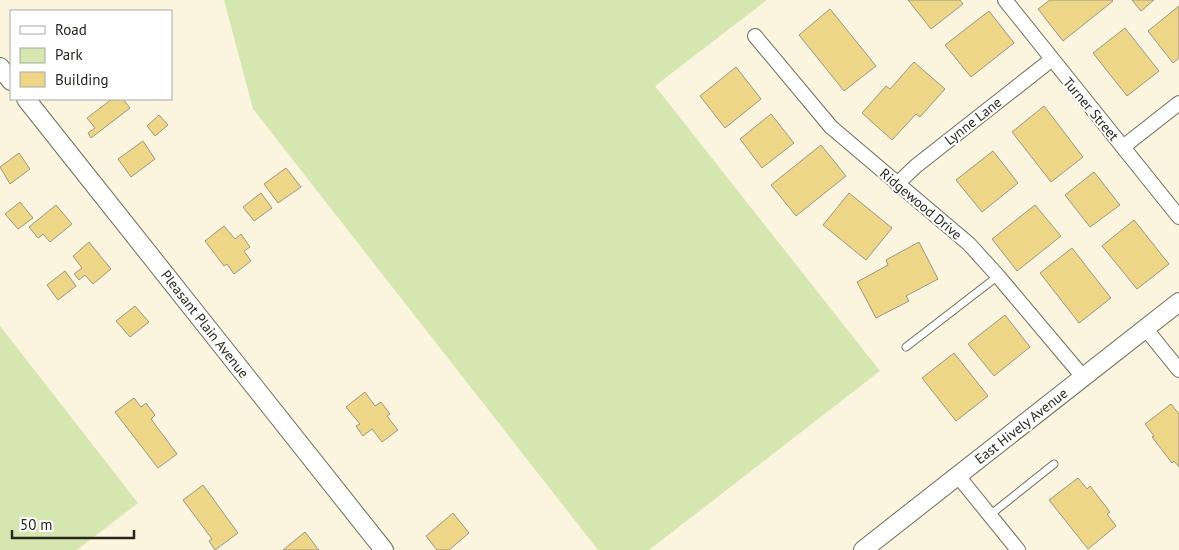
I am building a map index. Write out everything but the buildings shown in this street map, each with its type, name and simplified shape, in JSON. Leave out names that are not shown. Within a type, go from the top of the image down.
[{"type":"street","name":"Turner Street","points":[[1005,0],[1051,60],[1179,217]]},
{"type":"street","name":"Ridgewood Drive","points":[[755,36],[830,126],[969,244],[1082,377]]},
{"type":"street","name":"Lynne Lane","points":[[897,184],[916,166],[1051,60]]},
{"type":"street","points":[[0,66],[10,80]]},
{"type":"street","name":"Pleasant Plain Avenue","points":[[27,100],[384,550]]},
{"type":"street","points":[[1123,147],[1179,103]]},
{"type":"street","name":"East Hively Avenue","points":[[864,550],[1179,302]]},
{"type":"street","points":[[1145,328],[1179,370]]},
{"type":"street","points":[[958,476],[1018,550]]},
{"type":"lane","points":[[906,347],[998,276]]},
{"type":"lane","points":[[990,515],[1054,464]]},
{"type":"green space","points":[[224,0],[767,0],[655,86],[880,371],[649,550],[598,550],[253,109]]},
{"type":"green space","points":[[0,326],[138,503],[77,550],[0,550]]}]
